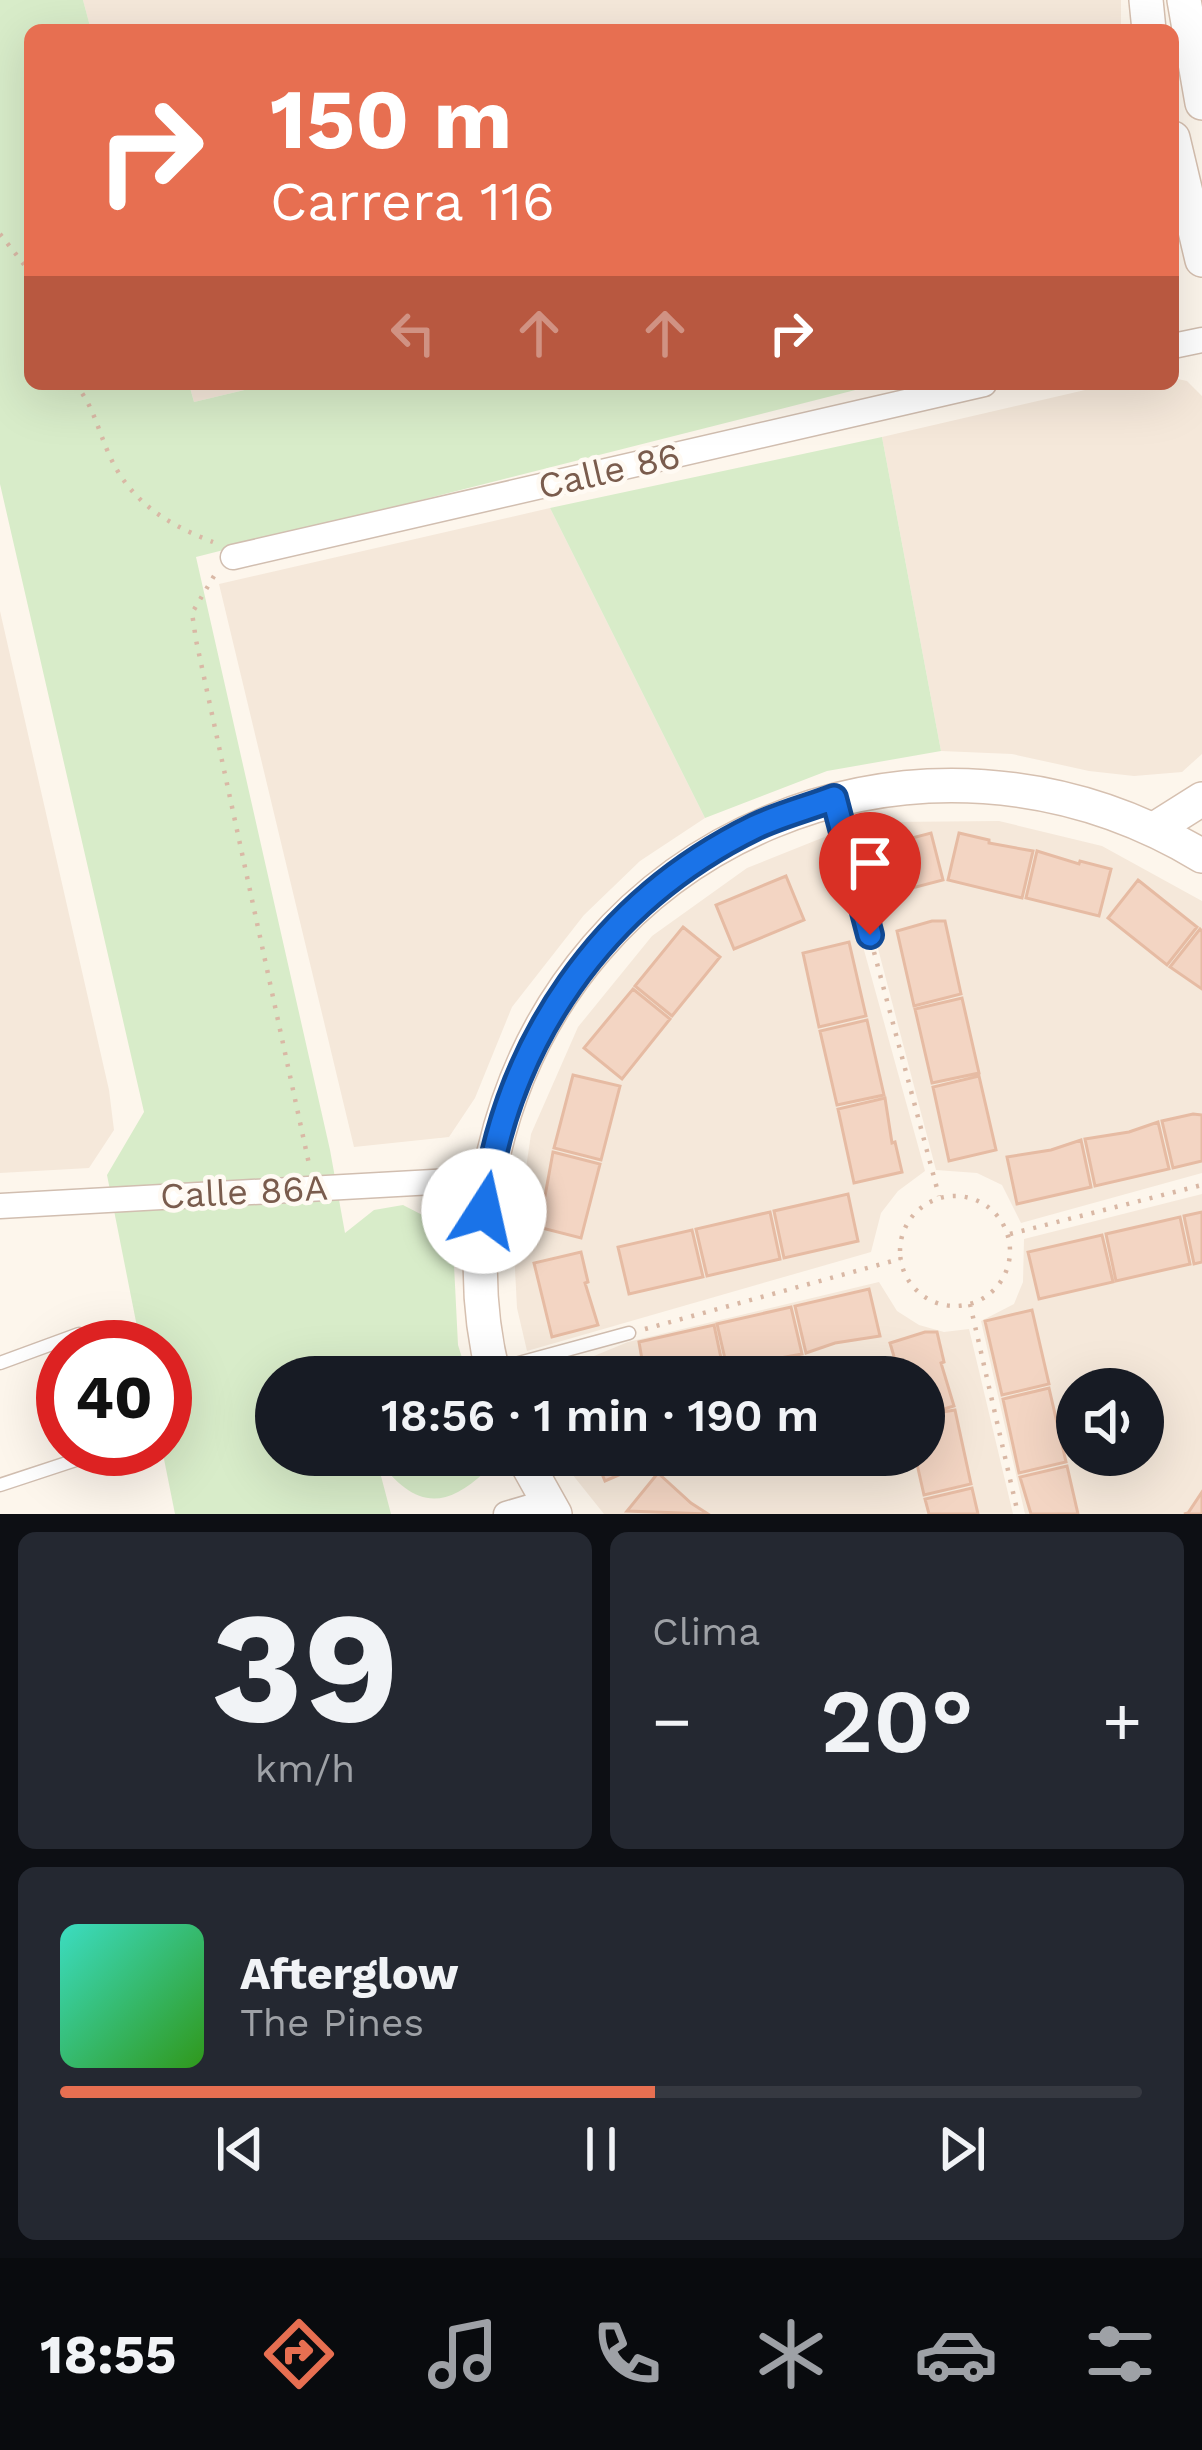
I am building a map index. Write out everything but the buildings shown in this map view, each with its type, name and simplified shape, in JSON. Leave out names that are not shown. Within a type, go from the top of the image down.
[{"type":"street","points":[[1184,0],[1202,103]]},
{"type":"street","points":[[1179,163],[1202,260]]},
{"type":"street","name":"Calle 86","points":[[233,557],[958,390]]},
{"type":"street","points":[[491,1356],[482,1307],[480,1243],[501,1120],[523,1062],[551,1008],[606,936],[673,876],[756,827],[834,798],[911,784],[989,784],[1066,797],[1156,828],[1202,856]]},
{"type":"street","points":[[1156,828],[1202,799]]},
{"type":"street","name":"Calle 86A","points":[[0,1206],[488,1179]]},
{"type":"street","points":[[506,1514],[551,1508],[533,1476]]},
{"type":"lane","points":[[834,798],[870,935]]},
{"type":"lane","points":[[553,1356],[629,1333]]},
{"type":"lane","points":[[0,1363],[36,1350]]},
{"type":"lane","points":[[0,1485],[36,1473]]},
{"type":"path","points":[[0,234],[24,264]]},
{"type":"path","points":[[80,390],[89,400],[108,451],[138,498],[163,521],[217,544],[233,557],[213,577],[192,614],[314,1187]]},
{"type":"path","points":[[870,935],[939,1197]]},
{"type":"path","points":[[1008,1234],[1202,1185]]},
{"type":"path","points":[[939,1197],[974,1198],[988,1206],[1008,1234],[1009,1264],[1004,1277],[983,1299],[951,1306],[933,1302],[905,1276],[900,1259],[904,1228],[925,1204],[939,1197]]},
{"type":"path","points":[[629,1333],[900,1259]]},
{"type":"path","points":[[970,1304],[1018,1514]]},
{"type":"shaded area","points":[[83,0],[1121,0],[1121,24],[89,24]]},
{"type":"shaded area","points":[[1179,379],[1187,381],[1202,396],[1202,754],[1182,772],[1134,776],[1012,754],[941,751],[882,437],[1085,390],[1179,390]]},
{"type":"shaded area","points":[[191,390],[245,390],[194,402]]},
{"type":"shaded area","points":[[550,508],[705,818],[640,861],[584,915],[512,1007],[475,1098],[449,1137],[354,1147],[219,584]]},
{"type":"shaded area","points":[[0,611],[109,1090],[114,1130],[89,1168],[0,1173]]},
{"type":"shaded area","points":[[999,821],[1102,846],[1202,901],[1202,1173],[1021,1223],[1002,1185],[977,1173],[936,1170],[848,834],[892,822]]},
{"type":"shaded area","points":[[832,834],[925,1171],[898,1191],[881,1213],[871,1252],[527,1351],[517,1308],[514,1250],[531,1134],[578,1027],[652,936],[747,868]]},
{"type":"shaded area","points":[[1202,1194],[1202,1514],[1025,1514],[981,1321],[1014,1304],[1023,1282],[1024,1239]]},
{"type":"shaded area","points":[[879,1282],[897,1311],[919,1325],[944,1332],[969,1329],[1013,1514],[604,1514],[574,1476],[945,1476],[945,1356],[594,1356],[628,1342]]},
{"type":"green space","points":[[0,0],[83,0],[89,24],[24,24],[24,390],[191,390],[194,402],[245,390],[855,390],[196,557],[345,1233],[374,1210],[403,1205],[438,1223],[453,1245],[461,1356],[255,1356],[255,1476],[381,1476],[391,1514],[175,1514],[167,1476],[192,1476],[192,1320],[136,1320],[107,1175],[144,1112],[0,484]]},
{"type":"green space","points":[[882,437],[941,751],[827,771],[705,818],[550,508]]},
{"type":"green space","points":[[392,1476],[480,1476],[440,1498],[427,1498]]},
{"type":"route","points":[[484,1211],[501,1120],[551,1008],[606,936],[673,876],[756,827],[834,798],[870,935]]}]
